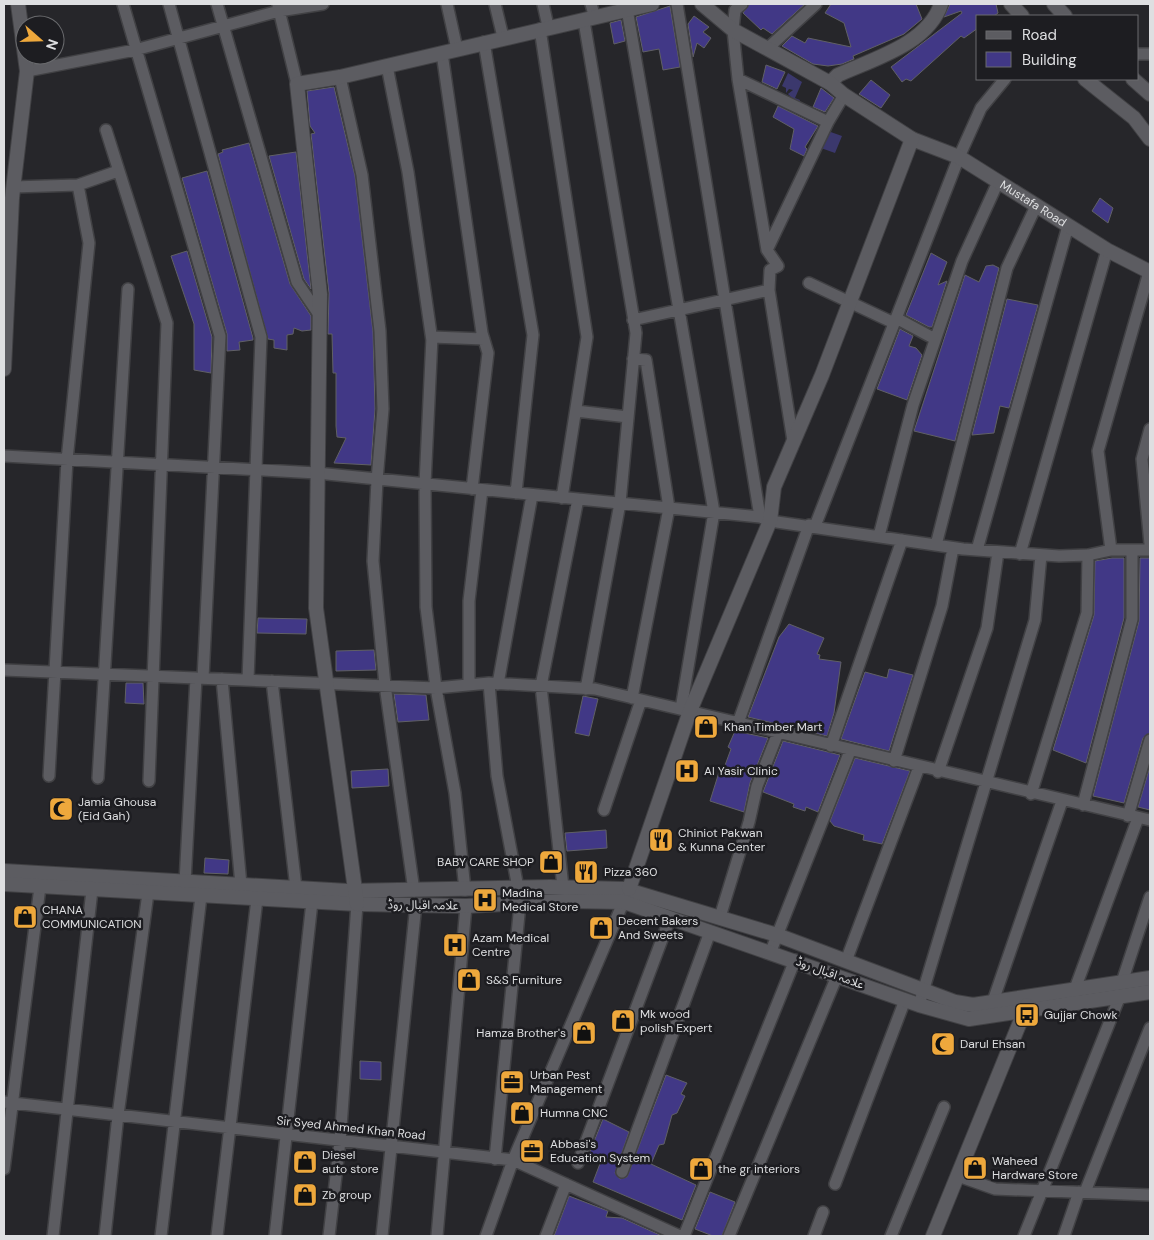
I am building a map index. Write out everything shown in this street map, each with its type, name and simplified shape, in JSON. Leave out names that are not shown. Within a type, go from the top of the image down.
[{"type":"street","points":[[4,369],[10,194],[27,71],[18,4]]},
{"type":"street","points":[[122,4],[220,336],[200,678],[185,882]]},
{"type":"street","points":[[169,4],[260,337],[248,680]]},
{"type":"street","points":[[217,4],[297,282],[320,316]]},
{"type":"street","points":[[27,71],[135,50],[222,26],[278,7],[324,4]]},
{"type":"street","points":[[447,4],[457,49]]},
{"type":"street","points":[[495,4],[503,37]]},
{"type":"street","points":[[543,4],[544,28],[586,337],[562,498]]},
{"type":"street","points":[[586,689],[620,504],[636,334],[590,19],[591,4]]},
{"type":"street","points":[[296,84],[340,77],[503,37],[652,4]]},
{"type":"street","points":[[696,131],[677,4],[723,300],[765,519]]},
{"type":"street","name":"Mustafa Road","points":[[702,4],[733,30],[830,83],[844,95],[912,139],[958,158],[1107,250],[1150,272]]},
{"type":"street","points":[[742,4],[735,10],[733,30],[738,79],[767,250],[778,266],[770,270],[769,290],[793,441]]},
{"type":"street","points":[[768,48],[816,4]]},
{"type":"street","points":[[1011,4],[1021,15]]},
{"type":"street","points":[[1054,4],[1064,15]]},
{"type":"street","points":[[830,83],[838,75],[914,40],[931,24],[939,5]]},
{"type":"street","points":[[278,7],[296,84],[320,294],[316,608],[357,897],[340,1140],[329,1236]]},
{"type":"street","points":[[627,9],[714,512],[685,710]]},
{"type":"street","points":[[484,42],[533,335],[516,493]]},
{"type":"street","points":[[442,53],[484,338],[488,353],[469,601],[469,685]]},
{"type":"street","points":[[387,66],[408,172],[432,341],[426,484],[426,606],[436,688],[454,793],[465,890]]},
{"type":"street","points":[[340,77],[362,175],[380,331],[383,409],[373,560],[385,685],[415,898],[382,1236]]},
{"type":"street","points":[[738,79],[828,122]]},
{"type":"street","points":[[738,723],[812,526],[958,158],[981,108],[1004,80]]},
{"type":"street","points":[[1086,80],[1134,118],[1150,139]]},
{"type":"street","points":[[1134,80],[1150,94]]},
{"type":"street","points":[[767,250],[828,122],[844,95]]},
{"type":"street","points":[[106,130],[167,323],[163,465],[149,781]]},
{"type":"street","points":[[486,1236],[513,1160],[626,896],[685,710],[765,519],[774,487],[822,375],[912,139]]},
{"type":"street","points":[[10,194],[78,185],[118,171]]},
{"type":"street","points":[[878,536],[913,405],[935,338],[962,261],[998,182]]},
{"type":"street","points":[[49,776],[68,460],[89,243],[78,185]]},
{"type":"street","points":[[936,545],[1007,268],[1036,206]]},
{"type":"street","points":[[977,550],[1068,226]]},
{"type":"street","points":[[1020,554],[1107,250]]},
{"type":"street","points":[[1111,550],[1098,451],[1150,272]]},
{"type":"street","points":[[809,283],[849,303],[895,320],[935,338]]},
{"type":"street","points":[[98,778],[128,289]]},
{"type":"street","points":[[633,320],[769,290]]},
{"type":"street","points":[[432,341],[432,337],[484,338]]},
{"type":"street","points":[[604,810],[636,699],[669,508],[646,360],[633,359]]},
{"type":"street","points":[[576,411],[628,417]]},
{"type":"street","points":[[1150,429],[1142,460],[1150,544]]},
{"type":"street","points":[[4,456],[317,474],[426,484],[714,512],[954,548],[1020,554],[1088,555],[1111,550],[1150,550]]},
{"type":"street","points":[[518,888],[497,776],[493,683],[532,495]]},
{"type":"street","points":[[564,887],[541,686],[578,499]]},
{"type":"street","points":[[831,746],[902,540]]},
{"type":"street","points":[[894,761],[942,606],[954,548]]},
{"type":"street","points":[[1083,805],[1132,619],[1132,551]]},
{"type":"street","points":[[938,772],[987,628],[998,552]]},
{"type":"street","points":[[920,1005],[923,989],[988,783],[1035,620],[1041,555]]},
{"type":"street","points":[[1031,794],[1087,613],[1088,555]]},
{"type":"street","points":[[4,670],[436,688],[493,683],[586,689],[685,710],[938,772],[1150,820]]},
{"type":"street","points":[[222,679],[241,885]]},
{"type":"street","points":[[272,681],[296,888]]},
{"type":"street","points":[[720,916],[749,822],[757,786],[778,733]]},
{"type":"street","points":[[1070,1005],[1073,990],[1133,817],[1150,740]]},
{"type":"street","points":[[771,952],[850,751]]},
{"type":"street","points":[[846,961],[919,767]]},
{"type":"street","points":[[988,1016],[1062,801]]},
{"type":"street","name":"علامہ اقبال روڈ","points":[[4,871],[296,888],[357,897]]},
{"type":"street","name":"علامہ اقبال روڈ","points":[[4,884],[312,902],[357,897],[415,898],[466,906],[626,896],[670,918],[795,960],[905,1000],[970,1019],[1070,1005],[1150,978]]},
{"type":"street","points":[[4,1169],[7,1103],[40,887]]},
{"type":"street","name":"علامہ اقبال روڈ","points":[[415,898],[465,890],[564,887],[626,896],[720,916],[777,934],[965,1004],[993,1002],[1073,990],[1121,989],[1150,992]]},
{"type":"street","points":[[53,1236],[92,890]]},
{"type":"street","points":[[105,1236],[118,1115],[148,893]]},
{"type":"street","points":[[162,1236],[201,896]]},
{"type":"street","points":[[1024,1236],[1121,989],[1150,897]]},
{"type":"street","points":[[217,1236],[257,899]]},
{"type":"street","points":[[275,1236],[312,902]]},
{"type":"street","points":[[495,1159],[520,904]]},
{"type":"street","points":[[437,1236],[466,906]]},
{"type":"street","points":[[578,1163],[670,918]]},
{"type":"street","points":[[622,1172],[710,932]]},
{"type":"street","points":[[682,1236],[795,960]]},
{"type":"street","points":[[729,1236],[837,976]]},
{"type":"street","points":[[933,1236],[1025,1011],[1029,996]]},
{"type":"street","points":[[835,1184],[905,1000]]},
{"type":"street","points":[[1064,1236],[1150,1028]]},
{"type":"street","name":"Sir Syed Ahmed Khan Road","points":[[7,1103],[513,1160],[682,1236]]},
{"type":"street","points":[[891,1236],[944,1107]]},
{"type":"street","points":[[958,1176],[995,1189],[1150,1195]]},
{"type":"street","points":[[546,1236],[566,1184]]},
{"type":"street","points":[[814,1236],[823,1212]]},
{"type":"shaded area","points":[[788,73],[802,82],[795,98],[800,100],[799,103],[790,99],[791,97],[788,94],[793,90],[789,89],[786,93],[786,88],[782,86]]},
{"type":"shaded area","points":[[825,130],[842,136],[835,153],[818,147]]},
{"type":"building","points":[[749,4],[805,4],[772,34],[763,28],[761,30],[743,13]]},
{"type":"building","points":[[831,4],[916,4],[922,19],[904,34],[853,56],[854,59],[842,64],[828,66],[813,64],[782,46],[792,36],[805,43],[808,38],[851,47],[844,23],[825,13]]},
{"type":"building","points":[[950,4],[996,4],[998,13],[995,15],[976,15],[976,29],[964,38],[961,36],[911,81],[906,79],[902,82],[891,67],[962,13],[961,11],[944,17]]},
{"type":"building","points":[[670,6],[680,67],[663,70],[659,49],[643,52],[636,17]]},
{"type":"building","points":[[694,16],[709,27],[703,32],[711,38],[704,48],[697,43],[693,57],[688,24]]},
{"type":"building","points":[[621,20],[625,41],[614,44],[610,23]]},
{"type":"building","points":[[766,65],[785,72],[777,89],[762,82]]},
{"type":"building","points":[[871,80],[890,95],[881,108],[859,94]]},
{"type":"building","points":[[334,87],[355,176],[373,332],[375,409],[371,465],[334,463],[346,438],[337,437],[336,373],[333,373],[332,334],[328,334],[329,293],[311,134],[315,133],[310,126],[307,91]]},
{"type":"building","points":[[821,88],[834,98],[825,112],[813,107]]},
{"type":"building","points":[[778,106],[818,126],[805,147],[807,149],[804,156],[790,149],[794,129],[773,117]]},
{"type":"building","points":[[249,143],[290,284],[311,316],[311,330],[302,331],[294,328],[293,334],[287,335],[287,350],[274,348],[274,340],[268,339],[218,154],[223,152],[222,150]]},
{"type":"building","points":[[296,152],[311,289],[304,279],[269,156]]},
{"type":"building","points":[[207,171],[253,338],[253,340],[239,342],[240,350],[227,351],[227,334],[182,178]]},
{"type":"building","points":[[1100,198],[1113,208],[1108,223],[1092,211]]},
{"type":"building","points":[[187,251],[212,337],[211,373],[194,370],[194,324],[171,256]]},
{"type":"building","points":[[931,253],[947,262],[938,285],[947,281],[932,327],[929,327],[906,315]]},
{"type":"building","points":[[993,265],[999,268],[955,441],[914,431],[965,275],[979,282],[986,266]]},
{"type":"building","points":[[1007,299],[1038,305],[1009,408],[1000,406],[994,433],[972,435]]},
{"type":"building","points":[[900,329],[913,336],[909,346],[916,348],[922,355],[907,400],[877,389]]},
{"type":"building","points":[[1124,558],[1124,618],[1086,763],[1053,750],[1094,615],[1095,561]]},
{"type":"building","points":[[1140,558],[1150,558],[1150,733],[1143,738],[1124,803],[1093,796],[1139,621]]},
{"type":"building","points":[[258,618],[307,619],[306,634],[257,633]]},
{"type":"building","points":[[789,624],[824,638],[817,654],[820,655],[819,659],[841,662],[834,713],[827,736],[748,717],[779,637]]},
{"type":"building","points":[[374,650],[376,670],[336,671],[336,651]]},
{"type":"building","points":[[889,669],[913,675],[889,751],[841,739],[865,672],[887,678]]},
{"type":"building","points":[[126,683],[143,683],[144,704],[125,703]]},
{"type":"building","points":[[394,694],[426,695],[429,720],[398,722]]},
{"type":"building","points":[[583,696],[598,699],[589,736],[575,733]]},
{"type":"building","points":[[735,731],[768,738],[750,783],[744,812],[710,801],[720,769],[724,768],[731,749],[728,747]]},
{"type":"building","points":[[783,741],[840,755],[818,812],[806,807],[805,811],[793,807],[794,804],[763,792]]},
{"type":"building","points":[[855,758],[910,771],[882,844],[863,840],[864,835],[834,826],[830,821]]},
{"type":"building","points":[[1150,766],[1150,810],[1138,807]]},
{"type":"building","points":[[388,769],[389,786],[352,788],[351,771]]},
{"type":"building","points":[[606,830],[607,848],[567,851],[565,833]]},
{"type":"building","points":[[205,858],[229,860],[228,874],[204,873]]},
{"type":"building","points":[[360,1061],[381,1062],[381,1080],[360,1079]]},
{"type":"building","points":[[666,1075],[687,1083],[681,1094],[685,1096],[677,1113],[672,1115],[664,1144],[659,1145],[651,1164],[696,1185],[682,1220],[593,1182],[601,1161],[589,1154],[603,1119],[629,1132],[615,1173],[620,1179],[627,1177]]},
{"type":"building","points":[[710,1192],[735,1202],[722,1236],[713,1236],[695,1229]]},
{"type":"building","points":[[569,1196],[608,1211],[606,1217],[622,1218],[662,1236],[554,1236]]},
{"type":"place","name":"Khan Timber Mart","points":[[706,727]]},
{"type":"place","name":"Al Yasir Clinic","points":[[687,771]]},
{"type":"place","name":"Jamia Ghousa (Eid Gah)","points":[[61,809]]},
{"type":"place","name":"Chiniot Pakwan & Kunna Center","points":[[661,840]]},
{"type":"place","name":"BABY CARE SHOP","points":[[551,862]]},
{"type":"place","name":"Pizza 360","points":[[586,872]]},
{"type":"place","name":"Madina Medical Store","points":[[485,900]]},
{"type":"place","name":"CHANA COMMUNICATION","points":[[25,917]]},
{"type":"place","name":"Decent Bakers And Sweets","points":[[601,928]]},
{"type":"place","name":"Azam Medical Centre","points":[[455,945]]},
{"type":"place","name":"S&S Furniture","points":[[469,980]]},
{"type":"place","name":"Gujjar Chowk","points":[[1027,1015]]},
{"type":"place","name":"Mk wood polish Expert","points":[[623,1021]]},
{"type":"place","name":"Hamza Brother's","points":[[584,1033]]},
{"type":"place","name":"Darul Ehsan","points":[[943,1044]]},
{"type":"place","name":"Urban Pest Management","points":[[512,1082]]},
{"type":"place","name":"Humna CNC","points":[[522,1113]]},
{"type":"place","name":"Abbasi's Education System","points":[[532,1151]]},
{"type":"place","name":"Diesel auto store","points":[[305,1162]]},
{"type":"place","name":"Waheed Hardware Store","points":[[975,1168]]},
{"type":"place","name":"the gr interiors","points":[[701,1169]]},
{"type":"place","name":"Zb group","points":[[305,1195]]}]
